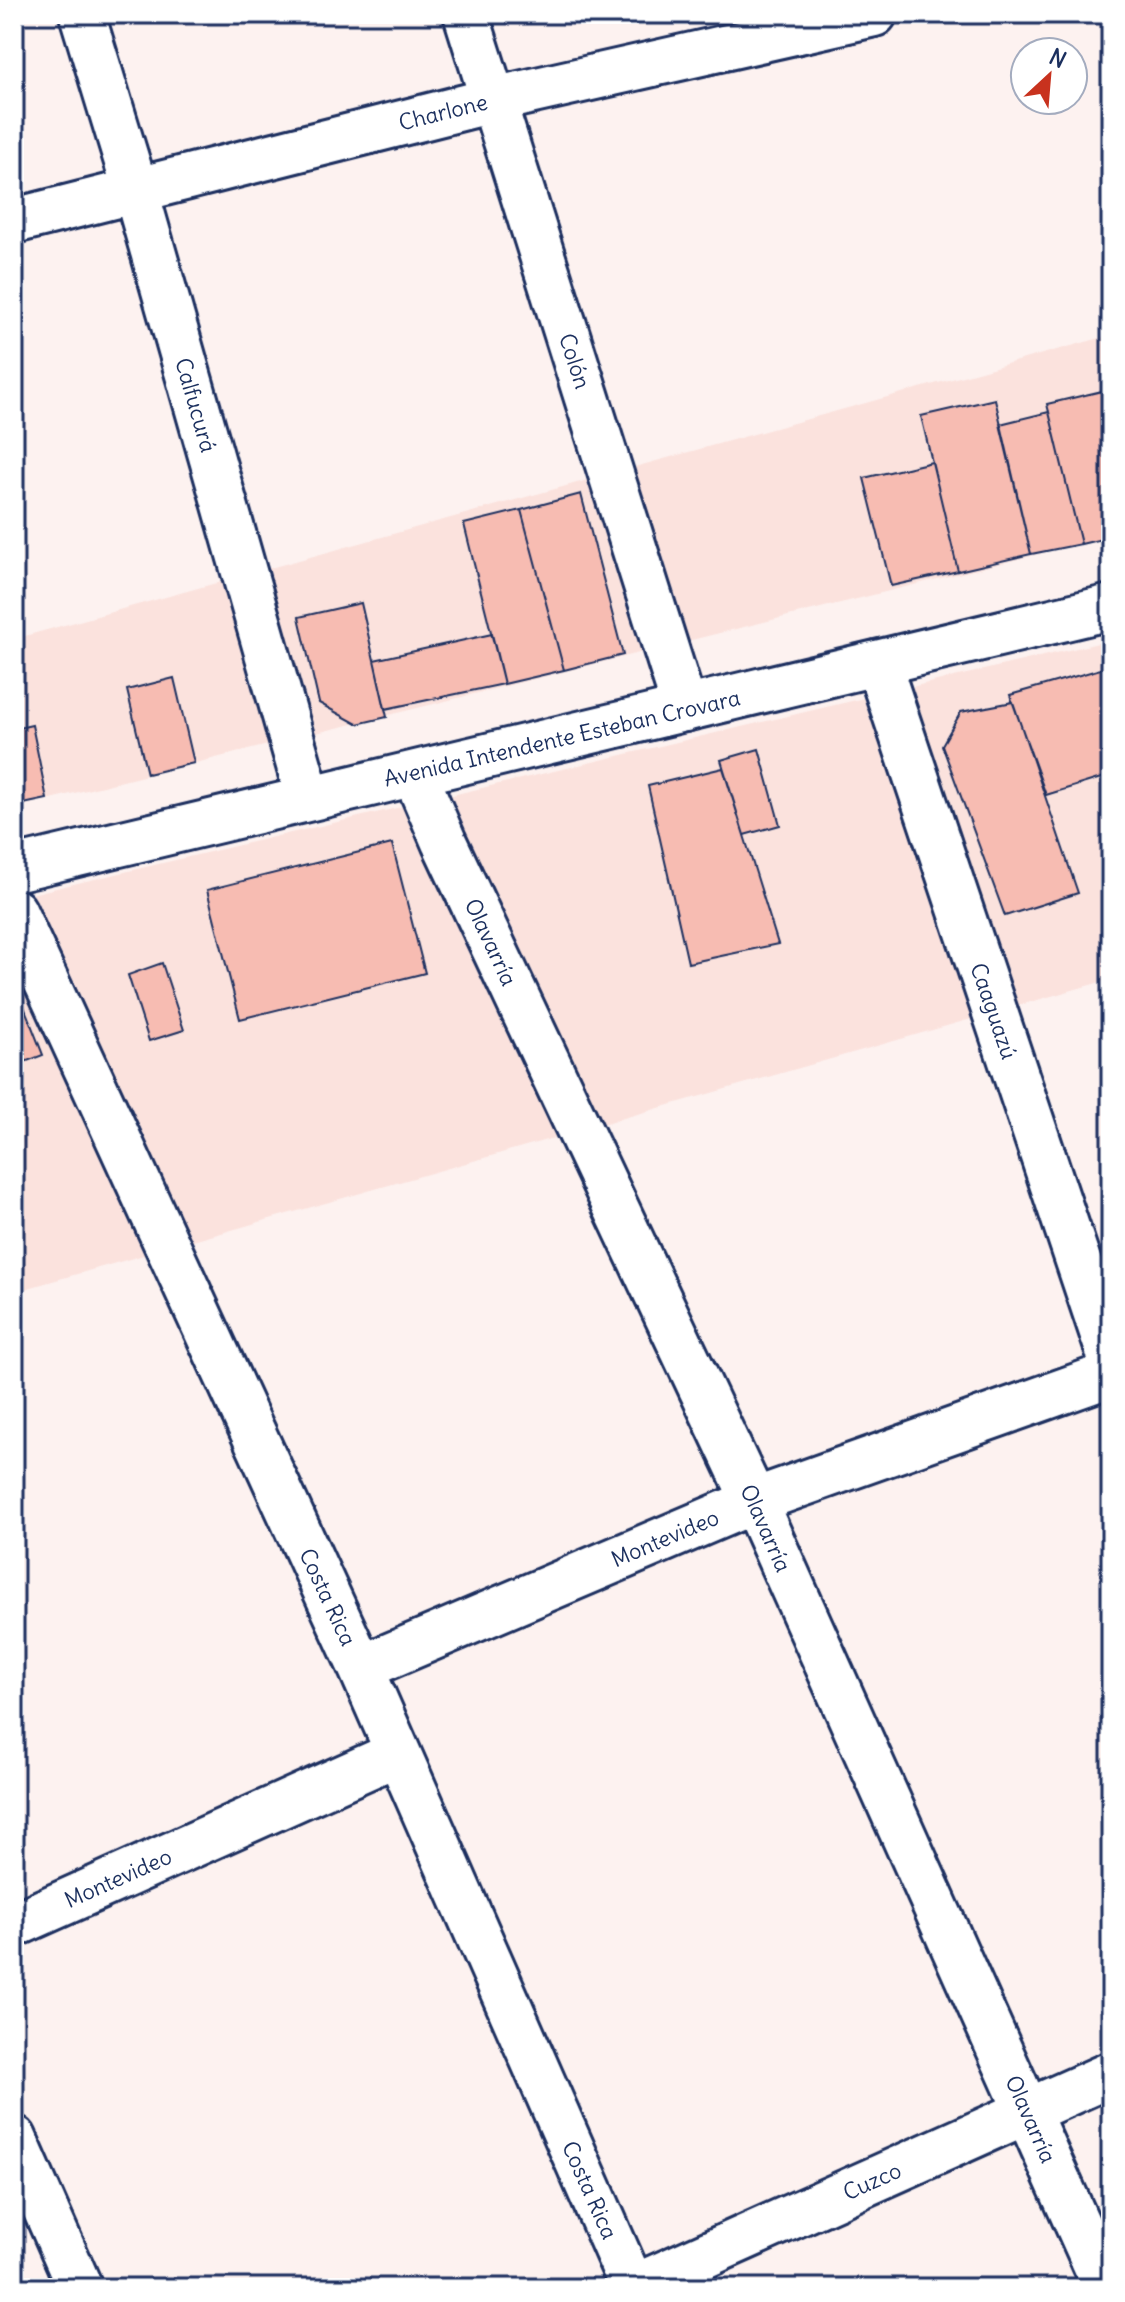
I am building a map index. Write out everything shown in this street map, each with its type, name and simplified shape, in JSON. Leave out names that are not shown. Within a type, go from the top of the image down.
[{"type":"street","name":"Calfucurá","points":[[82,14],[135,188],[308,797]]},
{"type":"street","name":"Colón","points":[[466,14],[685,709]]},
{"type":"street","name":"Charlone","points":[[14,221],[493,100],[874,14]]},
{"type":"street","name":"Avenida Intendente Esteban Crovara","points":[[14,869],[1111,607]]},
{"type":"street","name":"Caaguazú","points":[[878,663],[1111,1359]]},
{"type":"street","name":"Olavarría","points":[[415,774],[450,857],[754,1501],[1106,2288]]},
{"type":"street","name":"Costa Rica","points":[[14,911],[361,1668],[633,2288]]},
{"type":"street","name":"Montevideo","points":[[361,1668],[754,1501],[1111,1374]]},
{"type":"street","name":"Montevideo","points":[[14,1925],[398,1753]]},
{"type":"street","name":"Cuzco","points":[[633,2288],[1111,2074]]},
{"type":"street","points":[[14,2138],[80,2288]]},
{"type":"shaded area","points":[[1111,335],[1111,536],[14,808],[14,639]]},
{"type":"shaded area","points":[[1111,640],[1111,979],[14,1292],[14,898]]},
{"type":"building","points":[[1102,391],[1111,430],[1111,537],[1081,544],[1047,404]]},
{"type":"building","points":[[995,399],[1031,554],[958,571],[921,416]]},
{"type":"building","points":[[1049,412],[1081,544],[1031,554],[1000,424]]},
{"type":"building","points":[[932,462],[958,571],[891,586],[864,478]]},
{"type":"building","points":[[581,494],[623,655],[564,670],[521,510]]},
{"type":"building","points":[[521,510],[564,670],[504,684],[464,524]]},
{"type":"building","points":[[361,603],[387,717],[357,724],[319,703],[299,617]]},
{"type":"building","points":[[492,634],[504,684],[385,709],[374,660]]},
{"type":"building","points":[[1111,666],[1111,775],[1046,795],[1010,695]]},
{"type":"building","points":[[174,678],[194,763],[147,774],[127,690]]},
{"type":"building","points":[[1013,702],[1078,893],[1005,916],[942,745],[961,712]]},
{"type":"building","points":[[32,725],[47,799],[14,806],[14,729]]},
{"type":"building","points":[[759,749],[780,825],[744,835],[721,760]]},
{"type":"building","points":[[723,768],[778,944],[688,963],[648,786]]},
{"type":"building","points":[[392,844],[425,973],[240,1019],[207,890]]},
{"type":"building","points":[[162,963],[184,1030],[149,1041],[128,975]]},
{"type":"building","points":[[14,981],[43,1055],[14,1066]]}]
